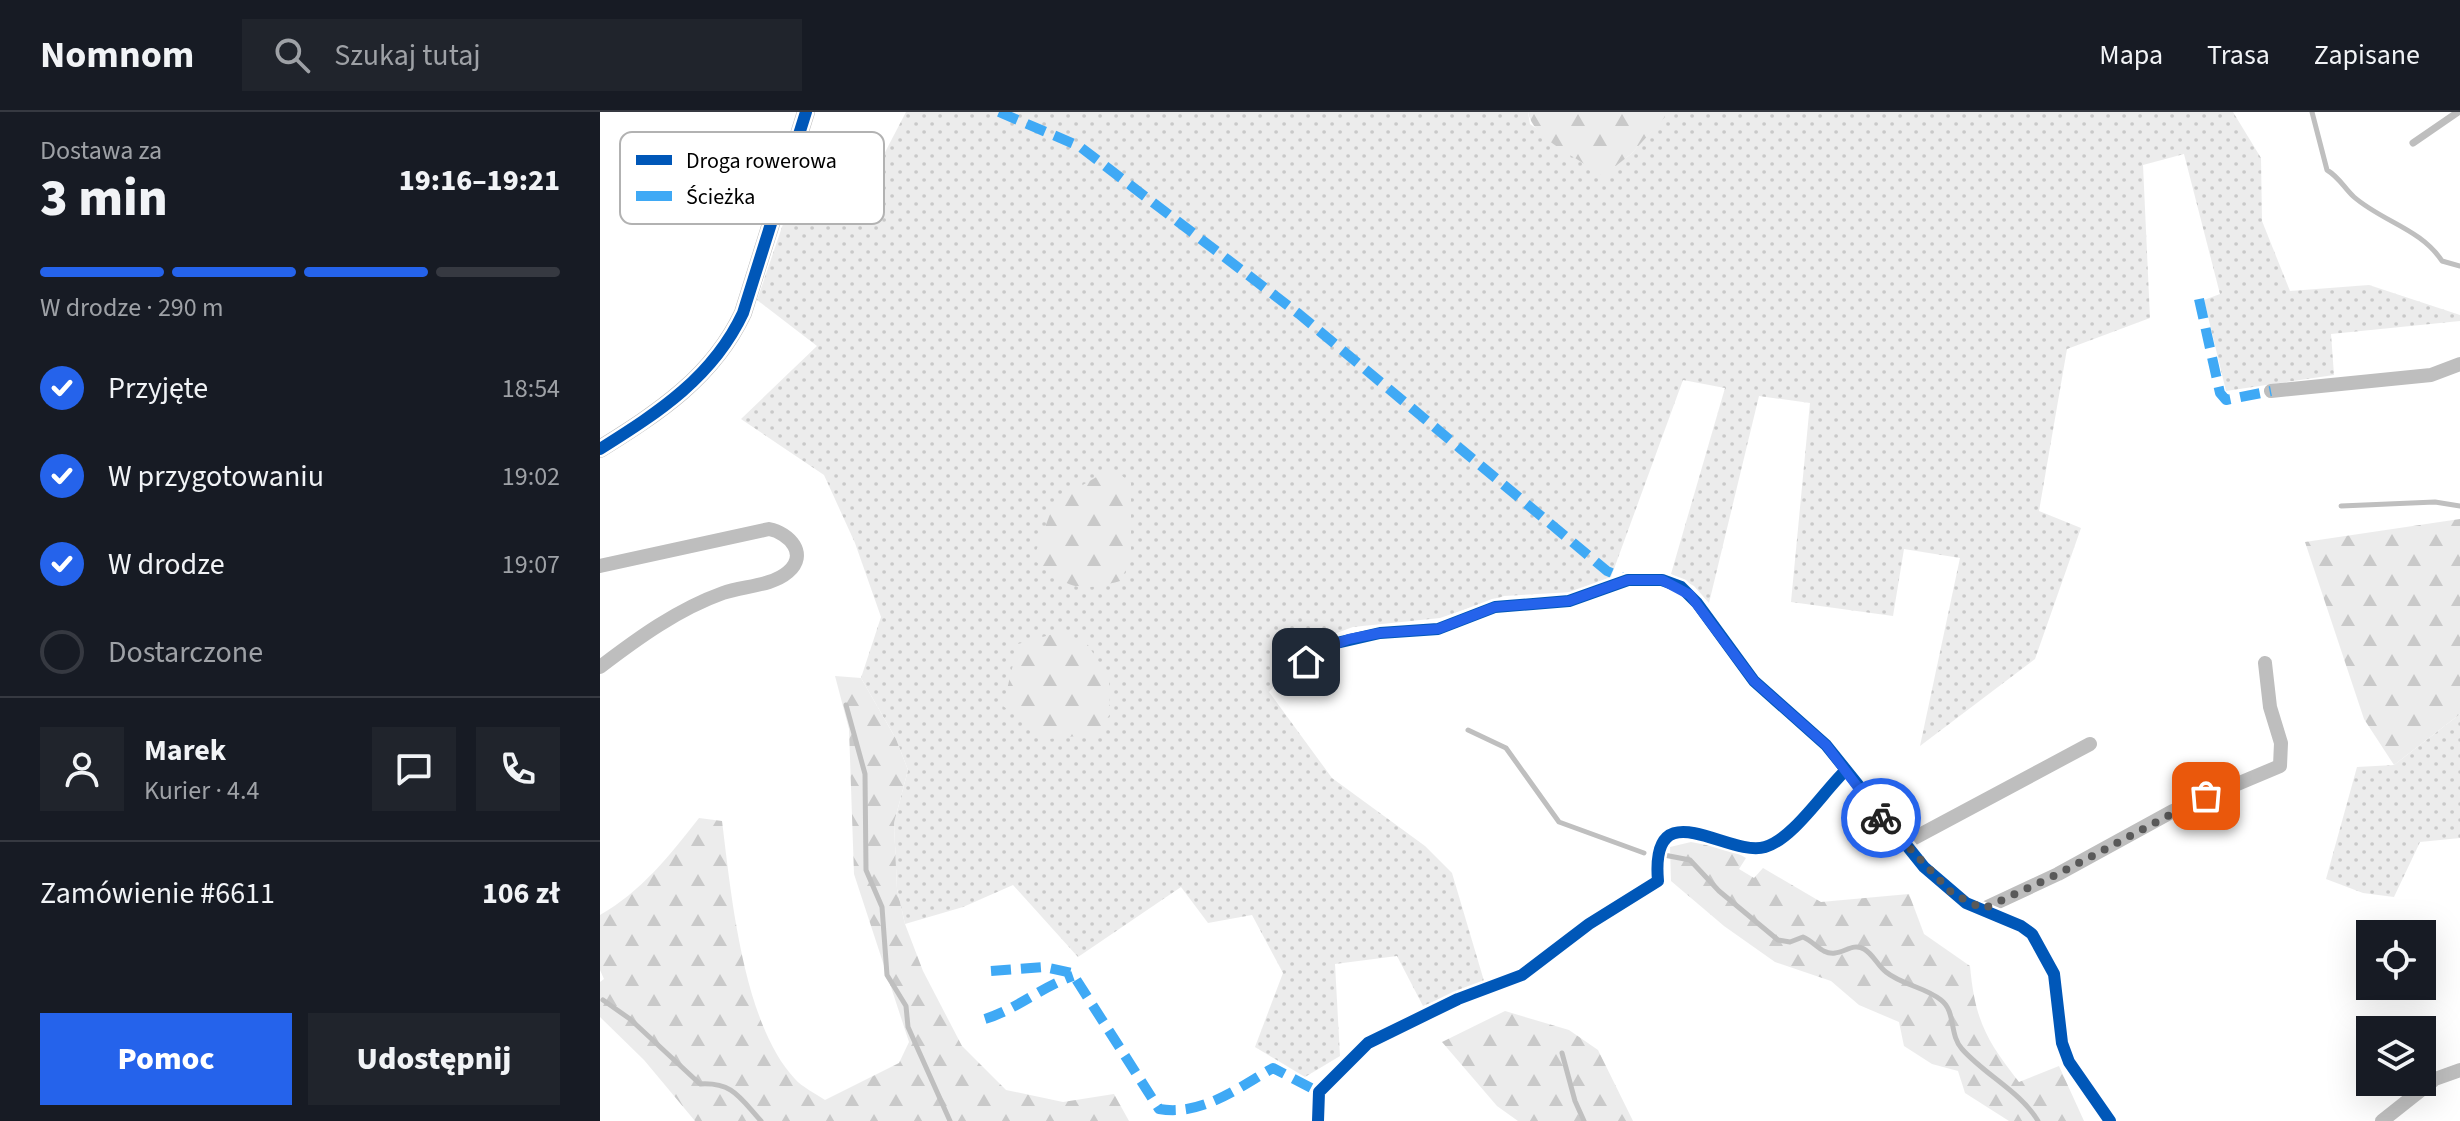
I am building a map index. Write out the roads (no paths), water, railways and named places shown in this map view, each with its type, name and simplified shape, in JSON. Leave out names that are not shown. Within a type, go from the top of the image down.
[{"type":"street","points":[[800,132],[806,112]]},
{"type":"street","points":[[600,449],[692,384],[715,362],[743,313],[771,224]]},
{"type":"street","points":[[2271,391],[2431,375],[2460,364]]},
{"type":"street","points":[[600,566],[769,529],[783,531],[793,541],[797,554],[790,571],[780,578],[723,593],[675,616],[600,667]]},
{"type":"street","points":[[1306,662],[1316,651],[1349,639],[1380,633],[1438,629],[1495,607],[1569,601],[1628,580],[1662,580],[1690,595],[1754,681],[1826,745],[1903,844],[1952,893],[2021,926],[2041,946],[2054,974],[2062,1043],[2069,1062],[2110,1121]]},
{"type":"street","points":[[1983,909],[2071,868],[2173,811],[2280,766],[2281,743],[2270,707],[2265,663]]},
{"type":"street","points":[[1903,844],[2090,744]]},
{"type":"street","points":[[1318,1121],[1319,1092],[1368,1043],[1458,999],[1522,975],[1589,924],[1658,881],[1657,853],[1659,846],[1670,838],[1685,832],[1703,833],[1744,847],[1764,848],[1790,830],[1845,771]]},
{"type":"street","points":[[2382,1121],[2435,1079],[2460,1070]]},
{"type":"lane","points":[[2413,143],[2458,112]]},
{"type":"waterway","points":[[2312,112],[2327,170],[2365,206],[2413,233],[2442,261],[2460,266]]},
{"type":"waterway","points":[[2341,506],[2435,502],[2460,506]]},
{"type":"waterway","points":[[846,705],[865,774],[866,870],[882,907],[887,975],[906,1006],[908,1027],[950,1121]]},
{"type":"waterway","points":[[1468,730],[1506,748],[1559,822],[1644,853]]},
{"type":"waterway","points":[[1664,855],[1690,860],[1719,891],[1778,940],[1790,942],[1803,937],[1830,953],[1860,947],[1892,976],[1941,1000],[1949,1010],[1955,1037],[1962,1049],[2013,1092],[2038,1121]]},
{"type":"waterway","points":[[603,1000],[630,1019],[700,1084],[720,1086],[735,1093],[761,1121]]},
{"type":"waterway","points":[[1562,1053],[1575,1101],[1584,1121]]}]
